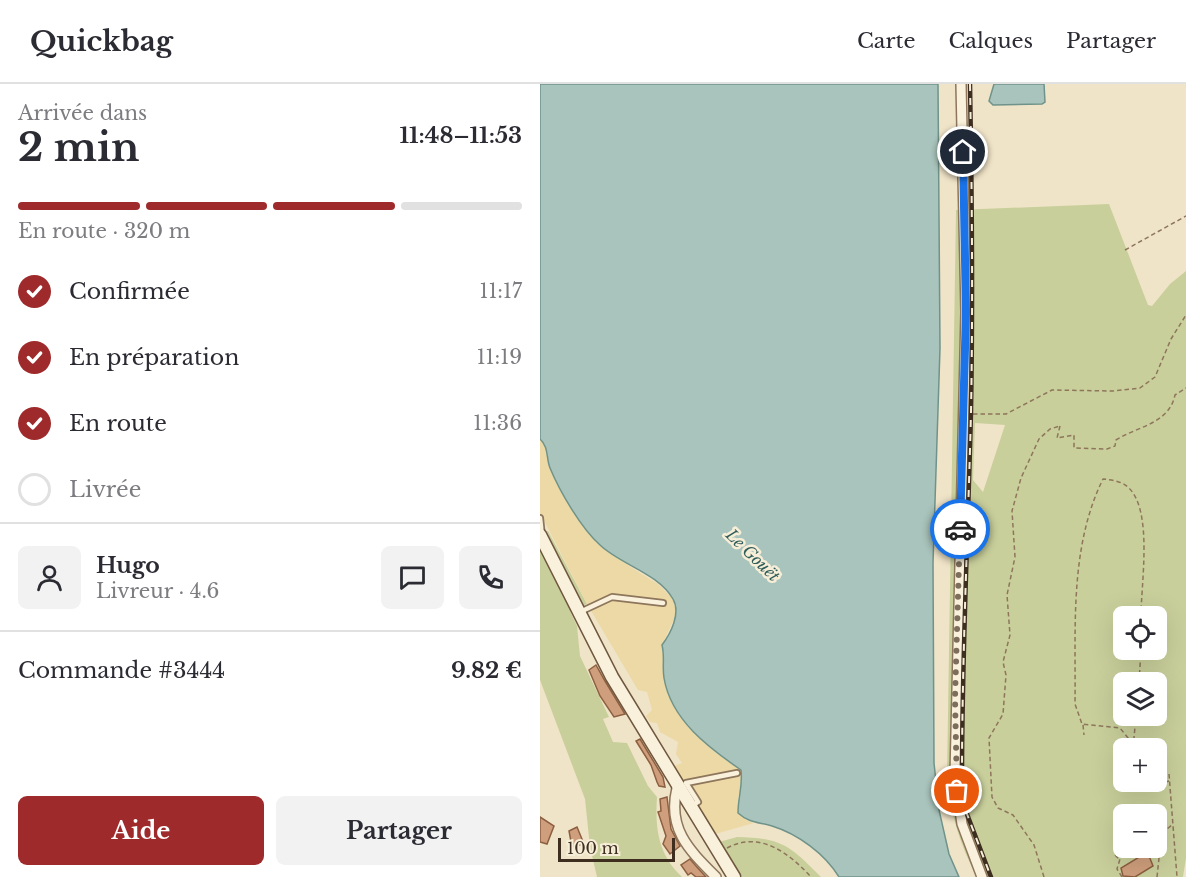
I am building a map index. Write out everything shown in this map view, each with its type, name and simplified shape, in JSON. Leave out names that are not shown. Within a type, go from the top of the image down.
[{"type":"street","points":[[961,84],[966,312],[955,775],[962,824],[982,877]]},
{"type":"street","points":[[541,537],[612,677],[677,788],[734,877]]},
{"type":"street","points":[[677,788],[672,806],[677,826],[696,858],[716,877]]},
{"type":"lane","points":[[540,518],[543,525],[541,537]]},
{"type":"lane","points":[[580,612],[612,597],[663,603]]},
{"type":"lane","points":[[689,807],[698,802],[686,783],[736,774]]},
{"type":"path","points":[[1125,249],[1186,216]]},
{"type":"path","points":[[962,415],[1006,414],[1052,390],[1113,391],[1140,388],[1155,377],[1170,339],[1186,315]]},
{"type":"path","points":[[1044,877],[1034,845],[1012,815],[998,808],[992,796],[989,738],[1003,714],[1006,675],[1003,662],[1010,635],[1007,595],[1015,557],[1012,511],[1032,451],[1039,439],[1050,429],[1060,426],[1058,438],[1074,435],[1074,448],[1107,449],[1115,446],[1116,440],[1134,428],[1144,429],[1155,422],[1172,407],[1174,395],[1186,388]]},
{"type":"path","points":[[1084,735],[1075,704],[1079,552],[1091,501],[1102,479],[1120,482],[1130,489],[1145,525],[1141,606]]},
{"type":"path","points":[[1082,724],[1120,728],[1128,738]]},
{"type":"path","points":[[1169,774],[1177,877]]},
{"type":"path","points":[[1167,829],[1174,824]]},
{"type":"path","points":[[719,853],[735,845],[773,845],[785,852],[811,877]]},
{"type":"path","points":[[1122,877],[1117,869],[1120,859],[1130,849],[1151,848],[1159,858],[1158,877]]},
{"type":"green space","points":[[1109,204],[1148,305],[1152,306],[1170,284],[1186,271],[1186,858],[1183,877],[977,877],[953,816],[947,777],[956,210]],"holes":[[[975,423],[1005,425],[983,492],[973,480]]]},
{"type":"green space","points":[[548,531],[587,604],[570,611],[577,626],[580,656],[609,717],[603,719],[613,742],[627,743],[648,786],[657,797],[658,830],[663,850],[682,877],[597,877],[590,847],[585,799],[540,680],[540,534]]},
{"type":"green space","points":[[737,837],[765,839],[785,846],[821,877],[742,877],[719,842]]},
{"type":"sand","points":[[540,439],[547,449],[549,466],[629,566],[658,584],[674,600],[677,613],[662,645],[665,655],[663,665],[716,753],[741,770],[743,785],[738,797],[746,820],[754,823],[715,834],[674,766],[682,763],[676,754],[678,742],[660,732],[657,723],[650,722],[646,716],[652,710],[647,692],[638,690],[587,604],[540,513]]},
{"type":"water","name":"Le Gouët","points":[[540,84],[938,84],[940,348],[933,563],[934,763],[939,810],[949,854],[959,877],[839,877],[819,853],[801,840],[738,813],[741,770],[693,732],[674,707],[664,678],[662,645],[672,629],[675,617],[673,599],[658,582],[609,552],[593,538],[559,488],[550,468],[545,446],[540,439]]},
{"type":"water","points":[[994,84],[1044,84],[1045,102],[1042,104],[993,105],[989,101]]},
{"type":"building","points":[[596,665],[625,714],[614,717],[600,696],[589,670]]},
{"type":"building","points":[[640,739],[663,777],[665,787],[659,786],[651,765],[636,741]]},
{"type":"building","points":[[667,797],[671,829],[680,846],[670,854],[663,844],[666,836],[658,812],[661,811],[660,799]]},
{"type":"building","points":[[540,817],[554,826],[547,844],[540,842]]},
{"type":"building","points":[[577,827],[584,844],[572,847],[569,831]]},
{"type":"building","points":[[1137,858],[1150,858],[1153,866],[1135,877],[1123,876],[1121,868]]},
{"type":"building","points":[[690,859],[706,877],[696,877],[691,873],[688,875],[681,865]]},
{"type":"railway","points":[[970,84],[972,371],[962,777],[967,814],[991,877]]},
{"type":"way so far","points":[[957,791],[955,698],[960,529]]},
{"type":"route","points":[[960,529],[966,312],[963,152]]}]
